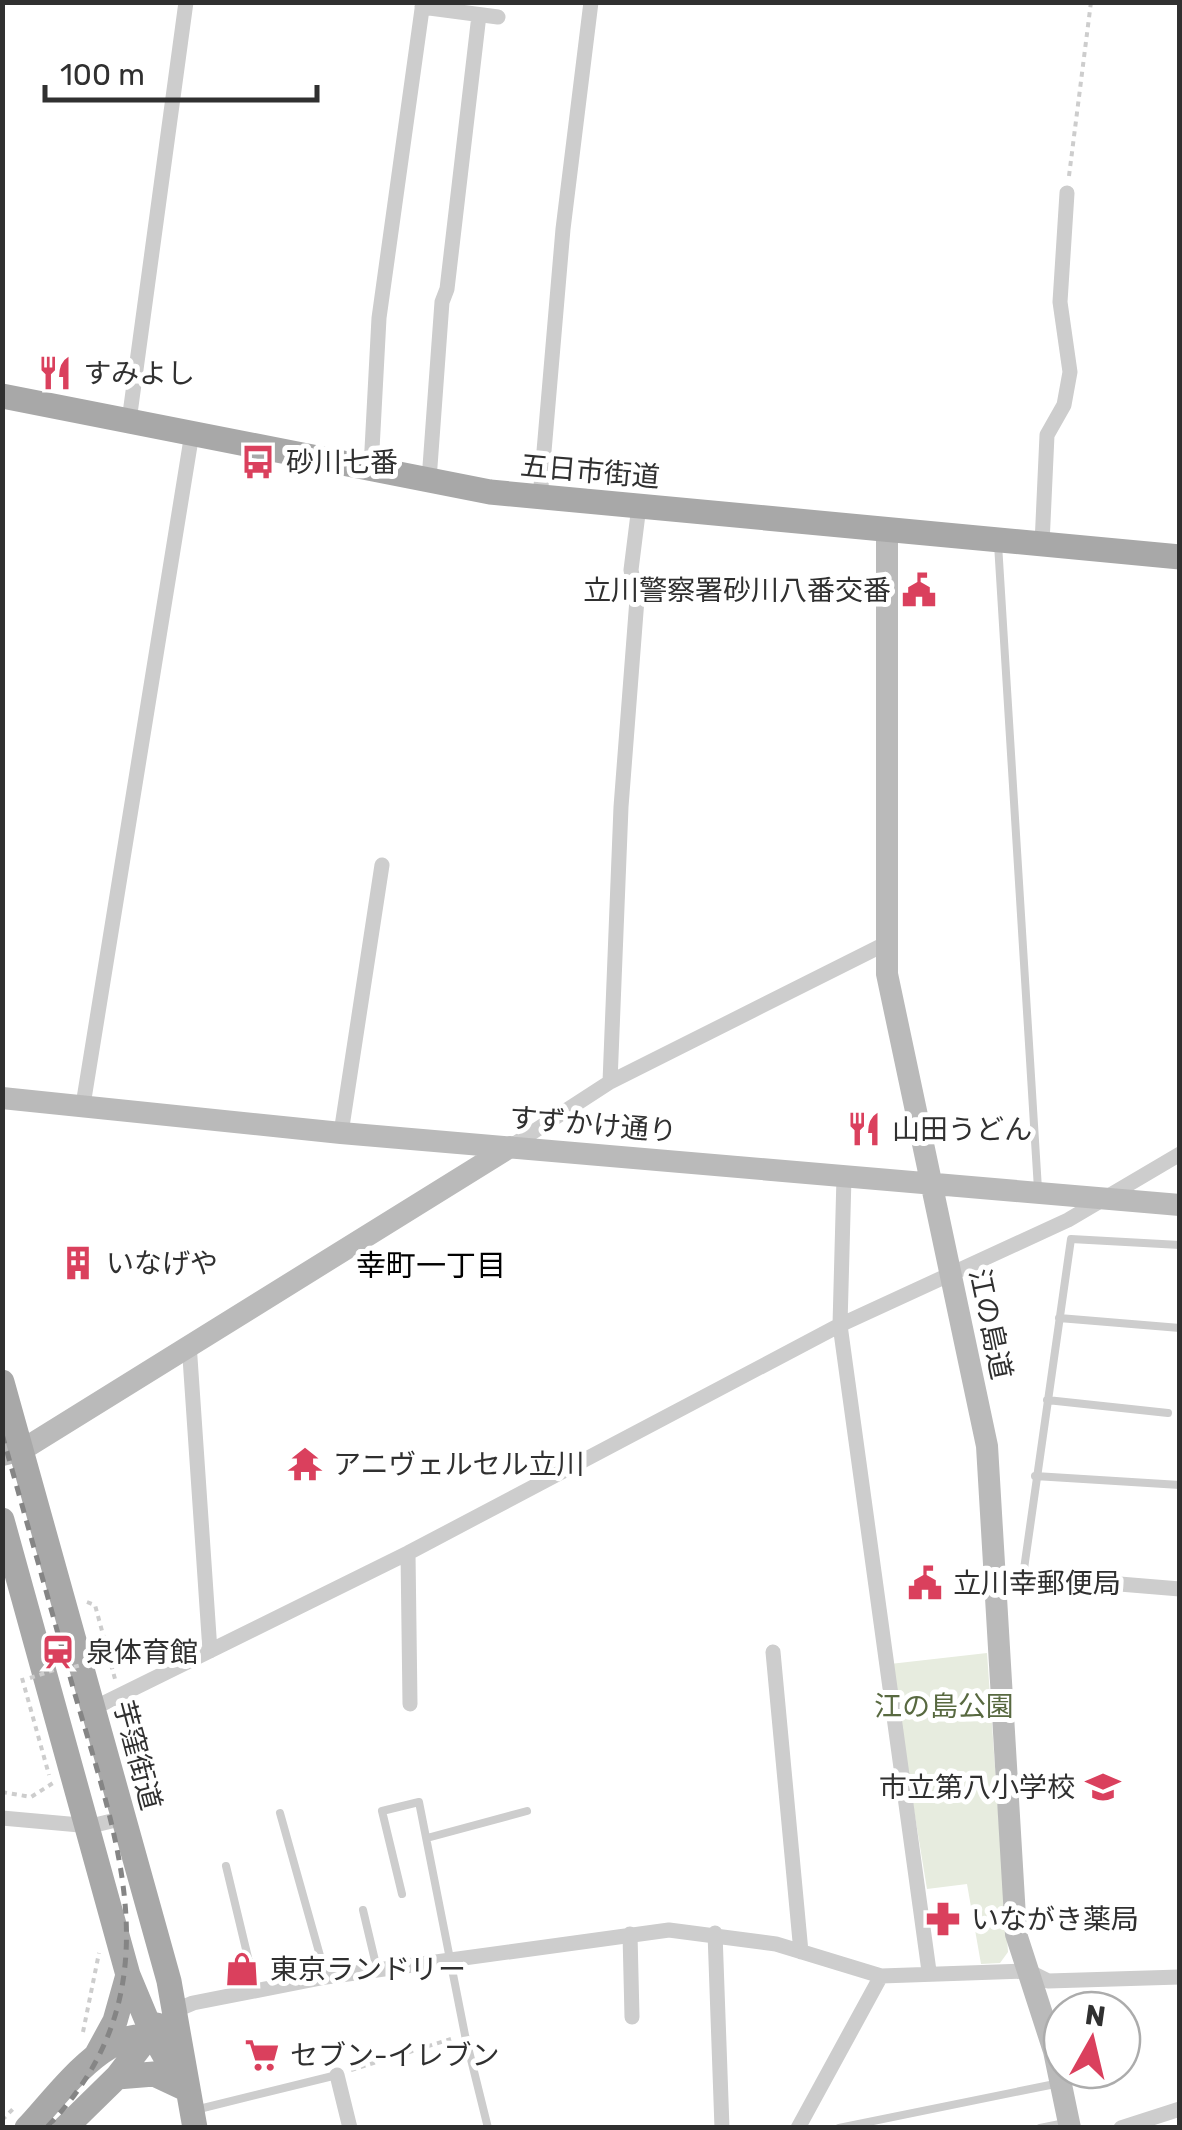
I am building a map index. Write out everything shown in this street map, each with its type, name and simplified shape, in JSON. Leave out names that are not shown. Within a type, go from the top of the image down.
[{"type":"main road","name":"五日市街道","points":[[2,396],[540,498],[1180,558]]},
{"type":"main road","name":"芋窪街道","points":[[2,1382],[12,1452],[94,1708],[169,1981],[173,2060]]},
{"type":"main road","points":[[2,1520],[91,1826],[128,1975],[173,2060]]},
{"type":"main road","points":[[79,2075],[115,2021],[128,1975]]},
{"type":"main road","points":[[27,2128],[79,2075],[121,2040],[173,2060]]},
{"type":"main road","points":[[117,2076],[154,2074],[173,2060]]},
{"type":"main road","points":[[65,2128],[117,2076],[173,2060]]},
{"type":"main road","points":[[79,2075],[92,2100]]},
{"type":"street","points":[[129,421],[186,2]]},
{"type":"street","points":[[540,498],[563,229],[591,2]]},
{"type":"street","points":[[371,468],[379,318],[423,5],[498,17]]},
{"type":"street","points":[[429,480],[442,302],[448,289],[479,15]]},
{"type":"street","points":[[1042,544],[1048,435],[1064,405],[1070,372],[1060,302],[1067,194]]},
{"type":"street","points":[[83,1105],[192,434]]},
{"type":"street","points":[[610,1082],[621,807],[637,599],[631,570],[639,506]]},
{"type":"street","name":"江の島道","points":[[886,530],[885,944],[929,1181],[987,1446],[1016,1934],[1042,2017]]},
{"type":"street","points":[[341,1133],[382,865]]},
{"type":"street","points":[[12,1452],[610,1082],[885,944]]},
{"type":"street","name":"すずかけ通り","points":[[2,1098],[341,1133],[1180,1205]]},
{"type":"street","points":[[94,1708],[408,1553],[840,1326],[1106,1199],[1180,1154]]},
{"type":"street","points":[[844,1177],[840,1326],[929,1971]]},
{"type":"street","points":[[190,1342],[210,1651]]},
{"type":"street","points":[[408,1553],[410,1704]]},
{"type":"street","points":[[996,1578],[1023,1576],[1180,1589]]},
{"type":"street","points":[[773,1652],[802,1952]]},
{"type":"street","points":[[2,1818],[91,1826],[124,1818]]},
{"type":"street","points":[[173,2060],[256,1992],[326,1977],[669,1930],[715,1933],[802,1952],[882,1976],[929,1971],[1028,1970],[1048,1981],[1180,1977]]},
{"type":"street","points":[[715,1933],[722,2128]]},
{"type":"street","points":[[630,1934],[632,2017]]},
{"type":"street","points":[[798,2128],[882,1976]]},
{"type":"street","points":[[336,2075],[350,2128]]},
{"type":"street","name":"江の島道","points":[[1063,2090],[1069,2125]]},
{"type":"street","points":[[1120,2128],[1180,2109]]},
{"type":"lane","points":[[998,540],[1038,1191]]},
{"type":"lane","points":[[1023,1576],[1071,1238],[1180,1246]]},
{"type":"lane","points":[[1059,1318],[1180,1328]]},
{"type":"lane","points":[[1047,1400],[1168,1413]]},
{"type":"lane","points":[[1035,1476],[1180,1485]]},
{"type":"lane","points":[[402,1894],[382,1811],[419,1802],[464,2035],[488,2128]]},
{"type":"lane","points":[[426,1838],[527,1812]]},
{"type":"lane","points":[[280,1813],[326,1977]]},
{"type":"lane","points":[[226,1866],[256,1992]]},
{"type":"lane","points":[[363,1910],[377,1970]]},
{"type":"lane","points":[[173,2060],[336,2075]]},
{"type":"lane","points":[[839,2128],[1042,2087]]},
{"type":"lane","points":[[1040,2128],[1069,2125]]},
{"type":"path","points":[[1067,194],[1091,2]]},
{"type":"path","points":[[74,1667],[102,1659]]},
{"type":"path","points":[[2,1792],[30,1796],[54,1786],[43,1764],[18,1662]]},
{"type":"path","points":[[30,1678],[57,1669]]},
{"type":"path","points":[[81,2040],[100,1950]]},
{"type":"path","points":[[336,2075],[464,2035]]},
{"type":"green space","name":"江の島公園","points":[[987,1653],[1008,1952],[1000,1963],[981,1964],[967,1884],[927,1889],[890,1664]]},
{"type":"railway","points":[[2,1434],[107,1806],[126,1917],[124,1972],[112,2025],[87,2077],[46,2128]]},
{"type":"place","name":"すみよし","points":[[55,373]]},
{"type":"place","name":"砂川七番","points":[[258,462]]},
{"type":"place","name":"立川警察署砂川八番交番","points":[[919,590]]},
{"type":"place","name":"山田うどん","points":[[864,1129]]},
{"type":"place","name":"いなげや","points":[[78,1263]]},
{"type":"place","name":"アニヴェルセル立川","points":[[305,1464]]},
{"type":"place","name":"立川幸郵便局","points":[[925,1583]]},
{"type":"place","name":"泉体育館","points":[[58,1652]]},
{"type":"place","name":"市立第八小学校","points":[[1103,1787]]},
{"type":"place","name":"いながき薬局","points":[[943,1919]]},
{"type":"place","name":"東京ランドリー","points":[[242,1969]]},
{"type":"place","name":"セブン-イレブン","points":[[262,2055]]},
{"type":"district","name":"幸町一丁目","points":[[431,1266]]}]
